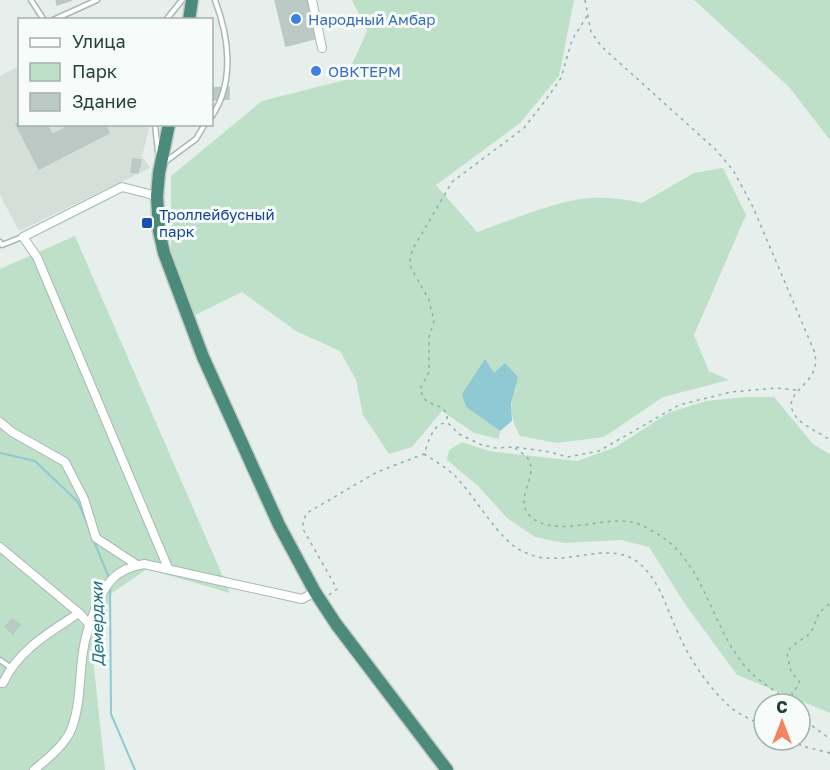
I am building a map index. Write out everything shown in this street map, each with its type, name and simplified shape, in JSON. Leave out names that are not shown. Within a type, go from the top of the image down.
[{"type":"highway","points":[[189,18],[192,0]]},
{"type":"highway","points":[[169,126],[160,166],[157,196],[159,231],[164,253],[203,357],[279,525],[318,597],[447,770]]},
{"type":"street","points":[[312,0],[322,48]]},
{"type":"street","points":[[157,196],[122,187],[23,237],[37,257],[168,568]]},
{"type":"street","points":[[0,422],[2,426],[65,462],[84,499],[96,538],[137,565]]},
{"type":"street","points":[[0,548],[79,613],[89,624]]},
{"type":"street","points":[[34,770],[50,756],[71,730],[89,624],[103,589],[117,574],[144,564],[302,599],[318,597]]},
{"type":"street","points":[[0,683],[3,683],[10,667],[40,639],[79,613]]},
{"type":"lane","points":[[31,0],[43,18]]},
{"type":"lane","points":[[56,18],[97,0]]},
{"type":"lane","points":[[168,18],[182,0]]},
{"type":"lane","points":[[213,114],[219,105],[229,59],[223,20],[215,0]]},
{"type":"lane","points":[[155,126],[160,166]]},
{"type":"lane","points":[[160,166],[196,139],[204,126]]},
{"type":"lane","points":[[0,242],[2,245],[23,237]]},
{"type":"lane","points":[[0,660],[10,667]]},
{"type":"path","points":[[585,0],[591,32],[602,46],[715,149],[733,170],[752,206],[815,353],[816,364],[812,375],[796,390],[792,400],[792,409],[799,419],[830,440]]},
{"type":"path","points":[[587,16],[572,40],[561,78],[545,101],[524,128],[452,182],[410,257],[411,268],[429,300],[434,321],[429,337],[429,372],[420,389],[424,399],[446,411],[448,423],[459,434],[482,445],[550,452],[568,458],[599,451],[680,405],[731,392],[776,388],[796,390]]},
{"type":"path","points":[[318,597],[337,589],[303,529],[303,521],[307,513],[377,472],[424,454],[437,426],[442,422],[448,423]]},
{"type":"path","points":[[515,447],[529,460],[531,475],[524,498],[529,515],[540,523],[554,526],[634,522],[662,537],[688,561],[725,634],[744,665],[777,692]]},
{"type":"path","points":[[424,454],[453,474],[502,534],[522,551],[545,558],[570,558],[598,553],[619,554],[638,562],[655,580],[678,634],[692,659],[713,688],[730,707],[752,719]]},
{"type":"path","points":[[793,692],[799,685],[799,681],[791,672],[787,653],[791,647],[811,633],[819,613],[830,603]]},
{"type":"path","points":[[812,726],[830,739]]},
{"type":"path","points":[[812,748],[830,753]]},
{"type":"shaded area","points":[[18,67],[18,126],[150,126],[142,156],[150,168],[19,231],[0,195],[0,76]]},
{"type":"green space","points":[[352,0],[574,0],[559,76],[520,123],[436,185],[477,232],[549,207],[577,200],[610,198],[642,203],[694,173],[723,168],[746,215],[694,335],[709,371],[729,380],[663,397],[604,437],[557,443],[520,436],[512,413],[518,377],[466,407],[500,431],[499,439],[474,433],[442,411],[412,447],[389,454],[363,415],[356,380],[340,351],[296,331],[242,292],[195,315],[171,251],[171,176],[262,101],[345,80],[367,31]]},
{"type":"green space","points":[[694,0],[830,0],[830,140],[789,87]]},
{"type":"green space","points":[[75,236],[230,593],[147,569],[112,593],[93,659],[105,770],[0,770],[0,269]]},
{"type":"green space","points":[[774,397],[813,444],[830,454],[830,713],[812,706],[812,692],[779,692],[737,675],[685,604],[649,547],[621,540],[564,543],[535,537],[507,518],[478,486],[447,460],[449,450],[462,442],[489,451],[577,461],[616,447],[668,413],[706,401]]},
{"type":"water","points":[[485,359],[494,373],[505,363],[518,377],[511,404],[512,421],[500,431],[466,407],[462,394]]},
{"type":"building","points":[[56,0],[72,0],[57,5]]},
{"type":"building","name":"Народный Амбар","points":[[275,0],[309,0],[318,38],[286,46]]},
{"type":"building","points":[[229,87],[229,99],[213,100],[213,88]]},
{"type":"building","points":[[18,123],[18,126],[48,126],[52,135],[68,126],[106,126],[109,133],[39,169],[16,124]]},
{"type":"building","points":[[133,159],[141,160],[138,173],[131,172]]},
{"type":"building","points":[[12,619],[20,625],[13,634],[5,627]]},
{"type":"waterway","name":"Демерджи","points":[[0,453],[35,461],[78,502],[91,533]]},
{"type":"waterway","name":"Демерджи","points":[[93,539],[109,578]]},
{"type":"waterway","name":"Демерджи","points":[[110,586],[111,714],[135,770]]},
{"type":"place","name":"Народный Амбар","points":[[296,19]]},
{"type":"place","name":"ОВКТЕРМ","points":[[316,71]]},
{"type":"place","name":"Троллейбусный парк","points":[[147,223]]}]
